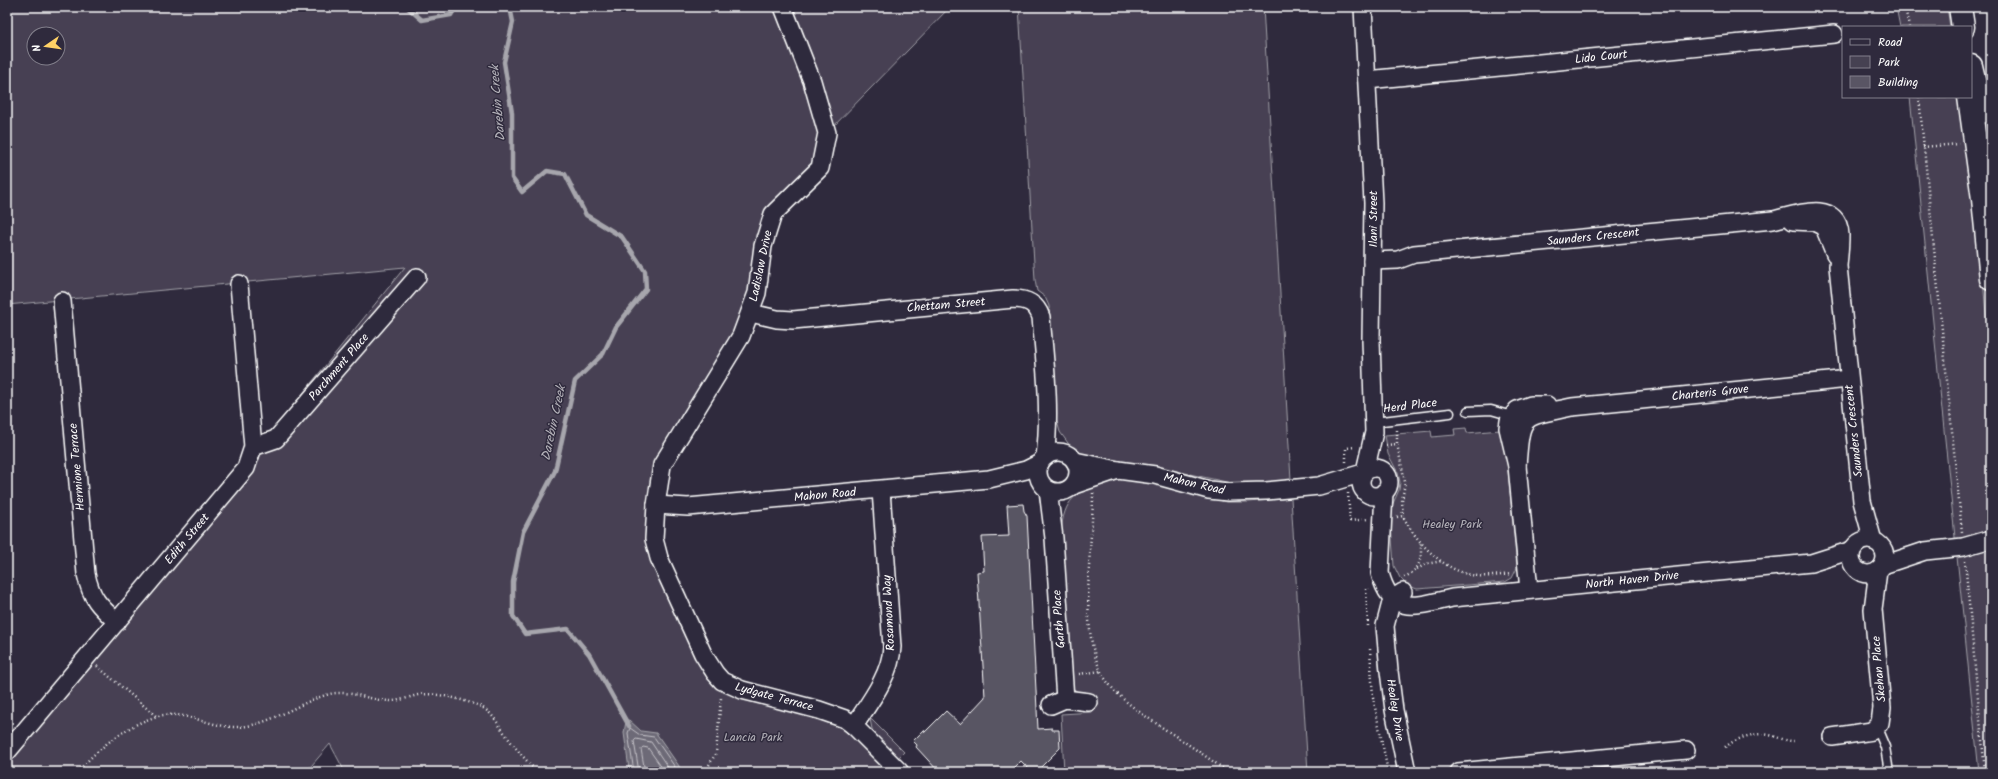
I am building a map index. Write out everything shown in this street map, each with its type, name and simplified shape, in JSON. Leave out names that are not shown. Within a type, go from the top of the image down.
[{"type":"main road","points":[[1960,7],[1963,26]]},
{"type":"main road","points":[[1972,70],[1991,154]]},
{"type":"main road","points":[[1969,98],[1987,198],[1991,279]]},
{"type":"street","name":"Ladislaw Drive","points":[[656,505],[660,473],[667,454],[741,336],[751,313],[757,293],[762,246],[773,214],[820,168],[827,133],[812,81],[783,7]]},
{"type":"street","name":"Ilani Street","points":[[1363,7],[1372,164],[1373,255],[1371,368],[1374,437],[1385,471],[1388,475],[1389,484],[1373,493]]},
{"type":"street","name":"Lido Court","points":[[1367,80],[1834,34]]},
{"type":"street","name":"Saunders Crescent","points":[[1373,255],[1414,254],[1773,220],[1815,211],[1824,212],[1830,215],[1835,221],[1840,235],[1838,266],[1862,501],[1865,545]]},
{"type":"street","name":"Parchment Place","points":[[253,447],[276,439],[417,277]]},
{"type":"street","name":"Edith Street","points":[[7,752],[246,468],[253,447],[238,284]]},
{"type":"street","name":"Chettam Street","points":[[751,313],[785,320],[1013,299],[1028,300],[1034,304],[1041,317],[1047,408],[1047,440],[1042,460]]},
{"type":"street","name":"Hermione Terrace","points":[[62,301],[86,574],[91,594],[117,622]]},
{"type":"street","name":"Charteris Grove","points":[[1529,590],[1517,466],[1508,428],[1512,416],[1517,410],[1531,405],[1572,406],[1849,379]]},
{"type":"street","name":"Charteris Grove","points":[[1517,466],[1519,433],[1525,420],[1572,406]]},
{"type":"street","name":"Chettam Street","points":[[1047,408],[1057,436],[1070,457]]},
{"type":"street","name":"Ilani Street","points":[[1356,478],[1374,437]]},
{"type":"street","points":[[1055,452],[1070,457],[1078,473],[1070,488],[1054,492],[1045,487],[1038,474],[1042,460],[1055,452]]},
{"type":"street","name":"Mahon Road","points":[[1070,457],[1118,470],[1156,475],[1209,490],[1228,492],[1266,491],[1319,486],[1356,478],[1373,468],[1385,471]]},
{"type":"street","name":"Mahon Road","points":[[656,505],[688,507],[993,479],[1026,470],[1042,460]]},
{"type":"street","name":"Mahon Road","points":[[1070,488],[1093,478],[1118,470]]},
{"type":"street","points":[[1356,478],[1361,485],[1373,493],[1379,519],[1381,550],[1397,594]]},
{"type":"street","name":"Mahon Road","points":[[993,479],[1045,487]]},
{"type":"street","name":"Garth Place","points":[[1045,487],[1054,538],[1063,676],[1058,702],[1089,702]]},
{"type":"street","name":"Garth Place","points":[[1054,538],[1070,488]]},
{"type":"street","name":"Rosamond Way","points":[[854,726],[878,686],[891,659],[882,490]]},
{"type":"street","name":"Lydgate Terrace","points":[[656,505],[653,531],[657,554],[702,654],[715,674],[729,685],[742,690],[834,714],[854,726],[900,772]]},
{"type":"street","name":"North Haven Drive","points":[[1397,594],[1452,598],[1811,562],[1865,545],[1925,551],[1964,547],[1991,539]]},
{"type":"street","points":[[1865,545],[1885,554],[1881,568],[1869,575],[1857,570],[1851,562],[1865,545]]},
{"type":"street","name":"North Haven Drive","points":[[1964,547],[1991,551]]},
{"type":"street","name":"North Haven Drive","points":[[1881,568],[1925,551]]},
{"type":"street","name":"North Haven Drive","points":[[1811,562],[1857,570]]},
{"type":"street","name":"Skehan Place","points":[[1877,728],[1882,717],[1882,708],[1873,609],[1881,568]]},
{"type":"street","name":"Skehan Place","points":[[1857,570],[1873,609]]},
{"type":"street","name":"Healey Drive","points":[[1397,594],[1387,647],[1394,710],[1407,772]]},
{"type":"street","points":[[1832,737],[1865,734],[1877,728]]},
{"type":"street","points":[[1458,772],[1687,751]]},
{"type":"lane","points":[[1468,411],[1491,410],[1512,416]]},
{"type":"lane","name":"Herd Place","points":[[1374,437],[1450,413]]},
{"type":"lane","points":[[1877,728],[1885,746],[1889,772]]},
{"type":"path","points":[[1905,7],[1909,26]]},
{"type":"path","points":[[1919,98],[1985,772]]},
{"type":"path","points":[[1403,516],[1350,521],[1356,478],[1346,448],[1374,437],[1398,444],[1405,482],[1402,501],[1403,516],[1410,530],[1442,561],[1465,573],[1479,576],[1528,572]]},
{"type":"path","points":[[1093,478],[1093,519],[1088,597],[1089,620],[1101,671],[1108,684],[1135,709],[1228,772]]},
{"type":"path","points":[[1397,594],[1416,569],[1421,555],[1420,541]]},
{"type":"path","points":[[1416,569],[1426,564],[1442,561]]},
{"type":"path","points":[[87,658],[157,716]]},
{"type":"path","points":[[1063,676],[1101,671]]},
{"type":"path","points":[[705,772],[716,753],[720,700],[729,685]]},
{"type":"path","points":[[77,772],[86,762],[123,732],[141,721],[157,716],[178,715],[214,725],[237,727],[264,722],[332,693],[342,692],[392,701],[419,695],[444,697],[477,705],[488,711],[523,758],[537,772]]},
{"type":"path","points":[[1725,747],[1750,735],[1768,735],[1794,741]]},
{"type":"green space","name":"Lancia Park","points":[[7,7],[950,7],[827,133],[820,168],[767,233],[756,234],[747,302],[735,331],[655,460],[646,523],[645,536],[650,559],[695,658],[705,675],[714,685],[729,694],[839,724],[889,772],[345,772],[330,744],[306,772],[7,772],[7,764],[252,473],[260,456],[261,439],[270,434],[405,267],[7,305]]},
{"type":"green space","points":[[1019,7],[1263,7],[1291,480],[1248,484],[1231,483],[1148,465],[1110,462],[1077,453],[1073,450],[1060,432],[1056,418],[1049,306],[1045,297],[1037,291],[1035,280]]},
{"type":"green space","points":[[1896,7],[1947,7],[1950,26],[1900,26]]},
{"type":"green space","points":[[1910,98],[1960,98],[1976,203],[1991,369],[1991,772],[1979,772]]},
{"type":"green space","name":"Healey Park","points":[[1466,428],[1467,433],[1500,430],[1507,459],[1517,568],[1512,578],[1505,582],[1417,589],[1407,585],[1400,578],[1394,566],[1390,510],[1399,490],[1400,482],[1398,473],[1388,454],[1385,435],[1431,431],[1432,437],[1455,435],[1454,429]]},
{"type":"green space","points":[[1103,479],[1122,479],[1157,483],[1226,502],[1249,502],[1291,498],[1308,772],[1064,772],[1061,714],[1093,712],[1092,695],[1081,694],[1071,687],[1061,532],[1068,505],[1078,494]]},
{"type":"green space","points":[[870,719],[904,752],[898,758],[873,734]]},
{"type":"water","points":[[629,720],[641,731],[656,733],[679,766],[680,772],[631,772],[629,769],[624,733],[626,721]]},
{"type":"building","points":[[1023,504],[1024,511],[1027,516],[1038,729],[1052,728],[1052,730],[1059,730],[1060,748],[1036,772],[1032,772],[1021,761],[1010,772],[939,772],[916,747],[917,745],[913,741],[924,730],[925,732],[946,711],[960,724],[985,697],[977,572],[984,571],[982,537],[1009,536],[1007,505]]},
{"type":"waterway","name":"Darebin Creek","points":[[407,7],[422,20],[451,15],[456,7]]},
{"type":"waterway","name":"Darebin Creek","points":[[510,7],[513,22],[504,62],[512,113],[512,178],[522,192],[547,171],[565,174],[586,215],[622,237],[645,271],[646,289],[616,327],[603,354],[575,381],[555,471],[523,532],[513,582],[513,616],[525,634],[568,629],[589,654],[629,726]]}]
